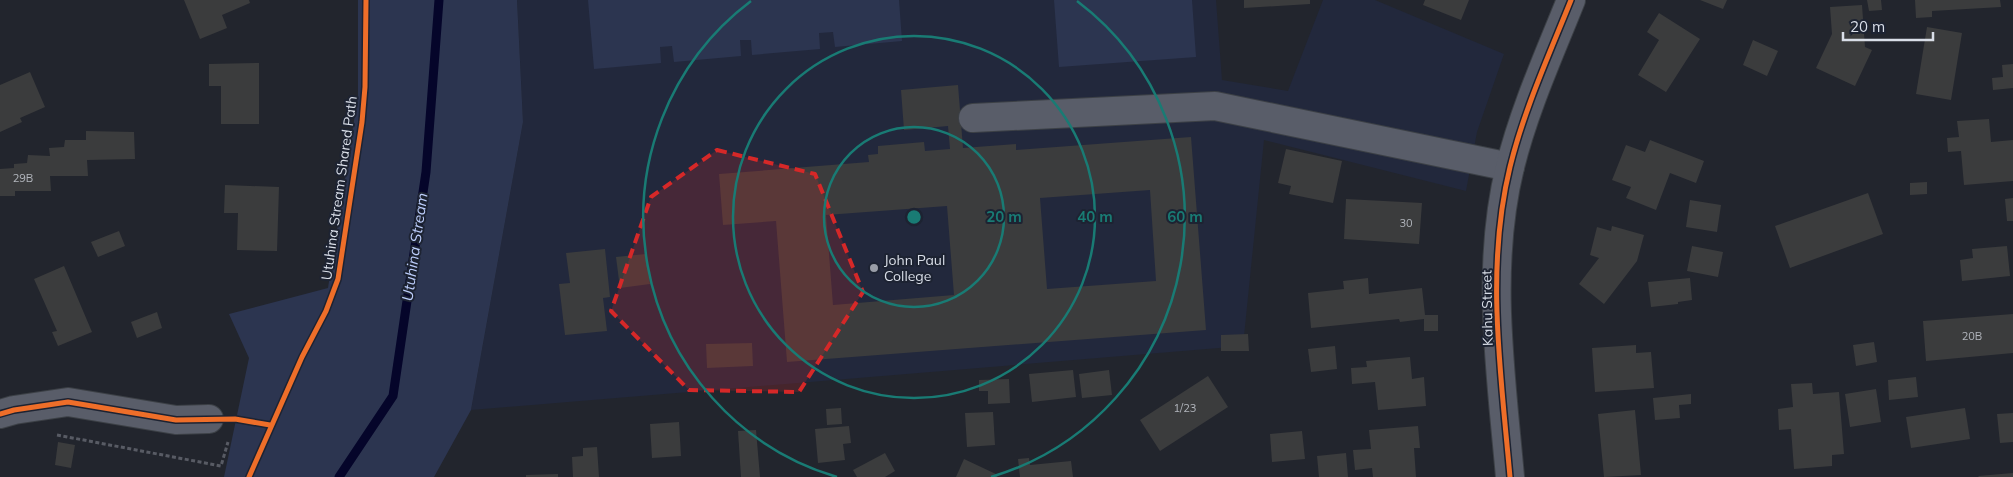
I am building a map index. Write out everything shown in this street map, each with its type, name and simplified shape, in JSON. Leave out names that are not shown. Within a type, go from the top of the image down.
[{"type":"street","name":"Kahu Street","points":[[1510,477],[1495,286],[1499,236],[1510,167],[1541,75],[1572,0]]},
{"type":"street","points":[[973,118],[1216,106],[1510,167]]},
{"type":"street","points":[[0,414],[14,410],[68,402],[176,420],[209,419]]},
{"type":"highlighted area","points":[[717,150],[815,174],[863,292],[799,392],[689,390],[611,311],[651,197]]},
{"type":"shaded area","points":[[358,0],[517,0],[523,122],[471,410],[434,477],[224,477],[249,358],[229,314],[328,288],[358,95]]},
{"type":"shaded area","name":"John Paul College","points":[[517,0],[1216,0],[1222,80],[1288,91],[1323,0],[1375,0],[1504,54],[1477,132],[1466,191],[1264,140],[1243,346],[471,410],[523,122]]},
{"type":"shaded area","points":[[588,0],[899,0],[902,41],[835,47],[833,32],[819,33],[820,49],[752,55],[751,40],[740,40],[741,56],[674,62],[672,46],[660,47],[661,63],[594,69]]},
{"type":"shaded area","points":[[1054,0],[1192,0],[1196,57],[1059,67]]},
{"type":"building","points":[[184,0],[249,0],[250,3],[222,15],[227,28],[200,39]]},
{"type":"building","points":[[1244,0],[1310,0],[1310,4],[1244,8]]},
{"type":"building","points":[[1425,0],[1469,0],[1461,20],[1423,5]]},
{"type":"building","points":[[1700,0],[1727,0],[1723,9]]},
{"type":"building","points":[[1867,0],[1881,0],[1882,10],[1869,11]]},
{"type":"building","points":[[1915,0],[2000,0],[2001,7],[1932,11],[1932,17],[1916,18]]},
{"type":"building","points":[[1862,5],[1865,47],[1872,50],[1855,86],[1816,68],[1832,34],[1830,7]]},
{"type":"building","points":[[1659,13],[1700,39],[1666,92],[1638,75],[1659,40],[1647,32]]},
{"type":"building","points":[[1927,27],[1962,33],[1951,100],[1916,94]]},
{"type":"building","points":[[1753,40],[1778,51],[1767,76],[1743,65]]},
{"type":"building","points":[[259,63],[259,124],[221,124],[221,86],[209,86],[209,64]]},
{"type":"building","points":[[2013,64],[2013,88],[1993,90],[1992,78],[2003,77],[2002,65]]},
{"type":"building","points":[[30,72],[45,107],[20,118],[22,122],[0,132],[0,85]]},
{"type":"building","points":[[958,85],[963,148],[1016,144],[1016,150],[1191,137],[1206,330],[787,362],[776,221],[723,225],[719,174],[869,162],[868,155],[878,154],[878,146],[924,142],[925,151],[950,149],[948,126],[904,130],[901,90]],"holes":[[[1150,190],[1156,281],[1047,289],[1040,198]],[[947,206],[954,295],[833,305],[826,215]]]},
{"type":"building","points":[[1989,119],[1991,142],[2013,140],[2013,181],[1964,185],[1961,151],[1948,152],[1947,138],[1959,137],[1957,121]]},
{"type":"building","points":[[86,131],[134,132],[135,159],[87,160],[88,176],[50,176],[51,191],[15,191],[15,196],[0,196],[0,169],[14,168],[14,164],[27,163],[28,155],[50,156],[49,148],[64,147],[65,140],[86,140]]},
{"type":"building","points":[[1650,140],[1704,161],[1696,183],[1670,173],[1656,210],[1626,198],[1631,187],[1612,180],[1626,145],[1645,152]]},
{"type":"building","points":[[1286,149],[1342,161],[1333,203],[1289,194],[1291,186],[1278,183]]},
{"type":"building","points":[[1927,182],[1927,194],[1910,195],[1910,183]]},
{"type":"building","points":[[225,185],[279,187],[277,251],[237,250],[238,213],[224,213]]},
{"type":"building","points":[[1868,193],[1883,234],[1790,268],[1775,226]]},
{"type":"building","points":[[2013,198],[2013,221],[2007,221],[2005,199]]},
{"type":"building","points":[[1346,199],[1422,203],[1419,244],[1344,239]]},
{"type":"building","points":[[1690,200],[1721,205],[1717,232],[1686,227]]},
{"type":"building","points":[[1612,226],[1644,235],[1637,261],[1604,304],[1579,284],[1599,258],[1590,255],[1597,227],[1611,231]]},
{"type":"building","points":[[119,231],[125,246],[98,257],[91,242]]},
{"type":"building","points":[[1692,246],[1723,252],[1718,277],[1687,271]]},
{"type":"building","points":[[2007,246],[2010,276],[1962,281],[1960,260],[1973,258],[1972,249]]},
{"type":"building","points":[[605,249],[610,297],[603,298],[607,331],[565,335],[559,284],[570,283],[566,253]]},
{"type":"building","points":[[646,254],[650,284],[620,288],[616,257]]},
{"type":"building","points":[[64,266],[92,332],[58,346],[52,332],[57,331],[34,279]]},
{"type":"building","points":[[1368,278],[1369,294],[1422,288],[1425,315],[1438,315],[1438,331],[1424,331],[1424,319],[1400,322],[1399,319],[1311,328],[1308,293],[1344,289],[1343,281]]},
{"type":"building","points":[[1690,278],[1692,300],[1678,302],[1678,304],[1651,307],[1648,282]]},
{"type":"building","points":[[157,312],[162,328],[137,338],[131,322]]},
{"type":"building","points":[[2013,314],[2013,353],[1926,361],[1923,321]]},
{"type":"building","points":[[1248,334],[1249,351],[1221,351],[1221,335]]},
{"type":"building","points":[[1874,342],[1877,362],[1856,366],[1853,345]]},
{"type":"building","points":[[752,343],[753,366],[707,368],[706,344]]},
{"type":"building","points":[[1636,345],[1636,353],[1651,352],[1654,388],[1595,392],[1592,348]]},
{"type":"building","points":[[1335,346],[1337,369],[1311,372],[1308,349]]},
{"type":"building","points":[[1410,357],[1412,379],[1424,377],[1426,406],[1378,410],[1375,382],[1352,384],[1351,368],[1367,367],[1366,361]]},
{"type":"building","points":[[1073,370],[1076,397],[1032,402],[1029,374]]},
{"type":"building","points":[[1109,370],[1112,395],[1082,398],[1079,374]]},
{"type":"building","points":[[1208,376],[1228,407],[1160,451],[1140,420]]},
{"type":"building","points":[[1916,377],[1918,397],[1889,400],[1888,380]]},
{"type":"building","points":[[1009,379],[1010,403],[988,404],[988,391],[979,391],[979,380]]},
{"type":"building","points":[[1812,383],[1813,394],[1839,392],[1844,454],[1832,455],[1832,466],[1794,469],[1791,429],[1779,430],[1778,409],[1793,407],[1791,384]]},
{"type":"building","points":[[1876,389],[1881,422],[1850,427],[1845,394]]},
{"type":"building","points":[[1691,394],[1691,404],[1679,405],[1680,418],[1655,420],[1653,398]]},
{"type":"building","points":[[841,408],[842,424],[827,425],[826,409]]},
{"type":"building","points":[[1965,408],[1970,439],[1911,448],[1906,417]]},
{"type":"building","points":[[1635,410],[1641,475],[1604,477],[1598,414]]},
{"type":"building","points":[[993,412],[995,445],[967,447],[965,413]]},
{"type":"building","points":[[2013,413],[2013,442],[2000,443],[1997,414]]},
{"type":"building","points":[[679,422],[681,456],[652,458],[650,424]]},
{"type":"building","points":[[849,426],[851,443],[843,444],[845,460],[818,463],[815,429]]},
{"type":"building","points":[[1418,426],[1420,448],[1414,448],[1416,477],[1373,477],[1372,468],[1355,470],[1353,450],[1371,449],[1369,430]]},
{"type":"building","points":[[756,430],[760,477],[741,477],[738,431]]},
{"type":"building","points":[[1302,431],[1305,459],[1272,462],[1270,434]]},
{"type":"building","points":[[58,442],[75,445],[71,468],[55,465]]},
{"type":"building","points":[[597,447],[599,477],[573,477],[572,457],[583,456],[583,448]]},
{"type":"building","points":[[885,453],[895,471],[885,477],[857,477],[853,470]]},
{"type":"building","points":[[1346,453],[1348,477],[1319,477],[1317,456]]},
{"type":"building","points":[[1029,458],[1030,465],[1071,461],[1073,477],[1020,477],[1018,459]]},
{"type":"building","points":[[964,459],[998,475],[997,477],[956,477]]},
{"type":"building","points":[[2013,473],[2013,477],[1978,476]]},
{"type":"building","points":[[558,474],[558,477],[526,477],[526,475]]},
{"type":"waterway","name":"Utuhina Stream","points":[[339,477],[393,396],[426,172],[439,0]]},
{"type":"cycle path","name":"Utuhina Stream Shared Path","points":[[249,477],[302,357],[326,311],[338,279],[362,122],[365,87],[366,0]]},
{"type":"cycle path","points":[[1510,477],[1497,322],[1498,244],[1502,205],[1522,125],[1571,0]]},
{"type":"cycle path","points":[[0,414],[14,410],[68,402],[176,420],[235,419],[270,425]]},
{"type":"place","name":"John Paul College","points":[[874,268]]}]
